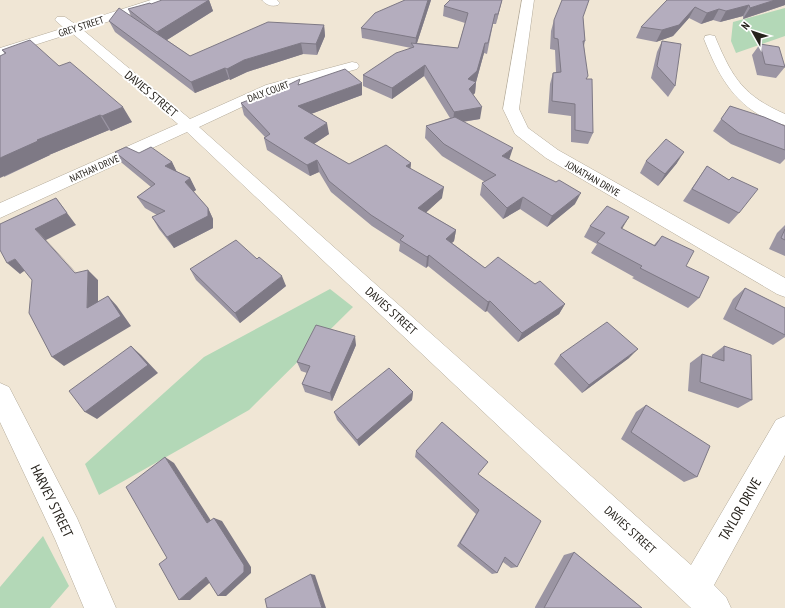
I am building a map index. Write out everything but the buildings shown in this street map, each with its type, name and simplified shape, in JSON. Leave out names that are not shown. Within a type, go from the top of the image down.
[{"type":"street","name":"GREY STREET","points":[[0,52],[127,0]]},
{"type":"street","name":"GREY STREET","points":[[0,41],[163,0]]},
{"type":"street","name":"JONATHAN DRIVE","points":[[523,1],[511,109],[521,131],[552,154],[785,288]]},
{"type":"street","name":"DAVIES STREET","points":[[67,24],[188,125],[705,598]]},
{"type":"street","points":[[710,39],[727,77],[738,93],[752,104],[785,120]]},
{"type":"street","name":"DALY COURT","points":[[188,125],[271,88],[352,66]]},
{"type":"street","name":"NATHAN DRIVE","points":[[0,211],[188,125]]},
{"type":"street","name":"HARVEY STREET","points":[[0,395],[66,529],[100,608]]},
{"type":"street","name":"TAYLOR DRIVE","points":[[705,598],[785,429]]},
{"type":"green space","points":[[785,8],[785,36],[736,53],[731,41],[733,22]]},
{"type":"green space","points":[[330,289],[353,307],[249,410],[99,495],[85,464],[204,357]]},
{"type":"green space","points":[[43,536],[69,586],[50,608],[0,608],[0,587]]}]
